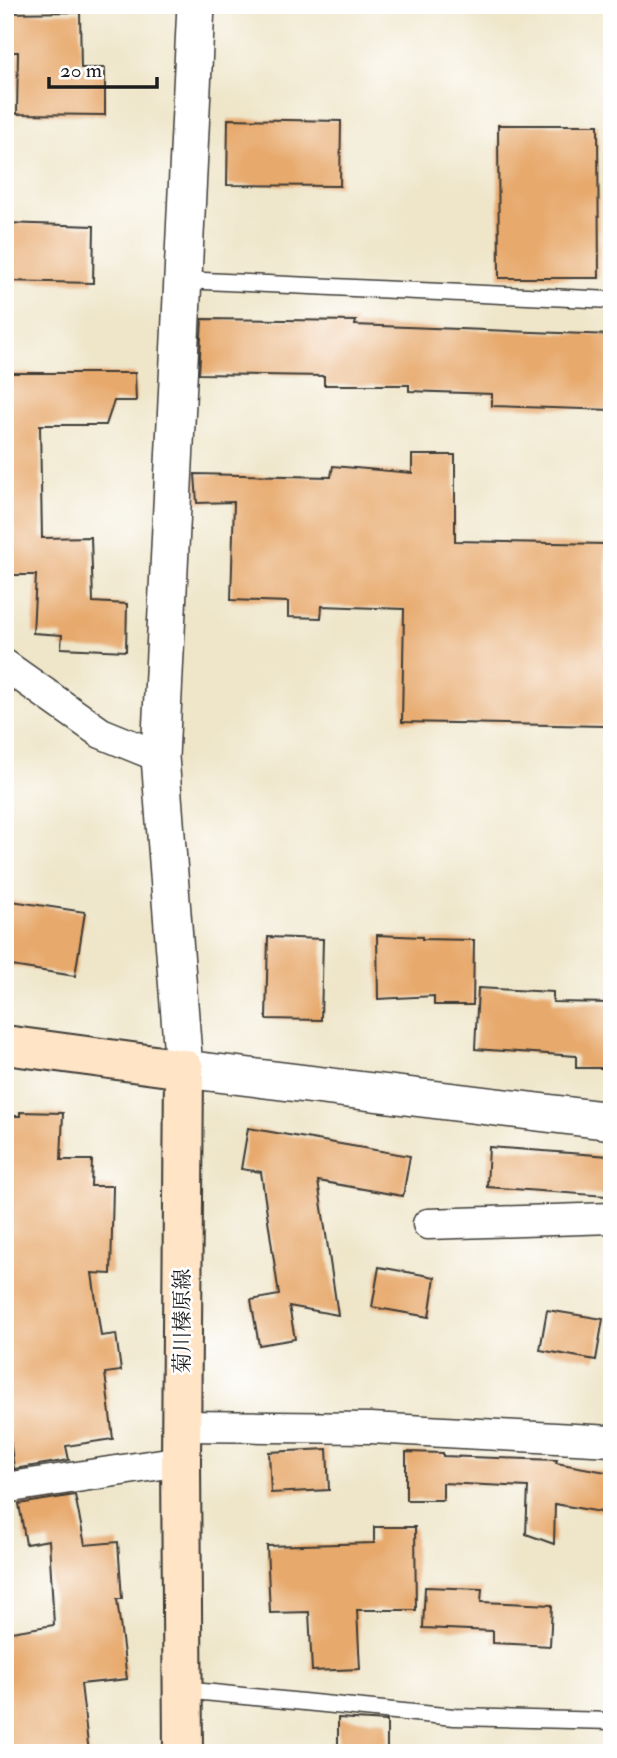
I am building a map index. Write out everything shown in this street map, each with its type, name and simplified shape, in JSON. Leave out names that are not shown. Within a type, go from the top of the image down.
[{"type":"main road","points":[[5,1045],[184,1069]]},
{"type":"main road","name":"菊川榛原線","points":[[183,1753],[181,1444],[184,1069]]},
{"type":"street","points":[[196,5],[160,757],[184,1069],[612,1121]]},
{"type":"street","points":[[5,665],[101,733],[160,757]]},
{"type":"street","points":[[428,1224],[612,1218]]},
{"type":"street","points":[[5,1488],[181,1444],[370,1428],[612,1441]]},
{"type":"lane","points":[[182,280],[612,300]]},
{"type":"lane","points":[[183,1690],[454,1717],[612,1721]]},
{"type":"building","points":[[80,12],[81,68],[105,68],[105,115],[17,114],[18,52],[5,52],[5,13]]},
{"type":"building","points":[[228,119],[341,121],[340,186],[227,185]]},
{"type":"building","points":[[498,125],[598,125],[599,278],[499,278]]},
{"type":"building","points":[[5,223],[94,226],[93,283],[5,281]]},
{"type":"building","points":[[202,319],[356,321],[355,325],[612,335],[612,410],[492,406],[492,394],[409,391],[409,385],[324,385],[324,376],[199,374]]},
{"type":"building","points":[[5,373],[135,373],[136,401],[114,401],[106,425],[40,425],[42,538],[91,537],[93,602],[127,604],[126,651],[61,648],[62,635],[33,633],[36,575],[5,575]]},
{"type":"building","points":[[412,455],[455,455],[455,541],[606,544],[604,726],[402,722],[404,609],[322,606],[321,618],[288,617],[288,602],[231,600],[234,502],[197,503],[195,474],[331,477],[333,466],[412,473]]},
{"type":"building","points":[[5,900],[85,912],[75,976],[5,965]]},
{"type":"building","points":[[377,935],[474,940],[473,1005],[434,1005],[434,996],[378,999]]},
{"type":"building","points":[[268,937],[323,939],[321,1020],[266,1019]]},
{"type":"building","points":[[478,988],[553,992],[553,1002],[612,1003],[612,1068],[576,1068],[576,1056],[475,1049]]},
{"type":"building","points":[[20,1112],[63,1113],[61,1160],[92,1160],[91,1186],[113,1186],[111,1274],[92,1273],[101,1336],[116,1334],[121,1371],[105,1373],[113,1439],[66,1446],[69,1460],[14,1469],[5,1402],[5,1116],[20,1116]]},
{"type":"building","points":[[248,1128],[410,1156],[403,1196],[318,1181],[338,1315],[289,1306],[295,1339],[259,1345],[251,1300],[279,1295],[261,1172],[241,1169]]},
{"type":"building","points":[[489,1147],[609,1156],[606,1196],[487,1187]]},
{"type":"building","points":[[379,1267],[435,1277],[429,1317],[372,1307]]},
{"type":"building","points":[[547,1310],[603,1319],[596,1360],[540,1350]]},
{"type":"building","points":[[327,1449],[329,1490],[271,1493],[269,1452]]},
{"type":"building","points":[[406,1452],[557,1460],[556,1463],[612,1473],[612,1514],[555,1504],[554,1544],[526,1534],[528,1487],[443,1483],[443,1500],[406,1500]]},
{"type":"building","points":[[75,1495],[85,1545],[118,1542],[122,1599],[117,1599],[127,1679],[81,1684],[89,1753],[5,1753],[5,1633],[54,1625],[49,1540],[26,1544],[19,1504]]},
{"type":"building","points":[[374,1527],[415,1527],[416,1610],[357,1610],[360,1669],[312,1671],[309,1612],[270,1613],[267,1546],[374,1543]]},
{"type":"building","points":[[425,1587],[482,1589],[481,1602],[552,1605],[550,1646],[493,1643],[493,1631],[423,1628]]},
{"type":"building","points":[[338,1718],[387,1721],[387,1753],[338,1753]]}]
